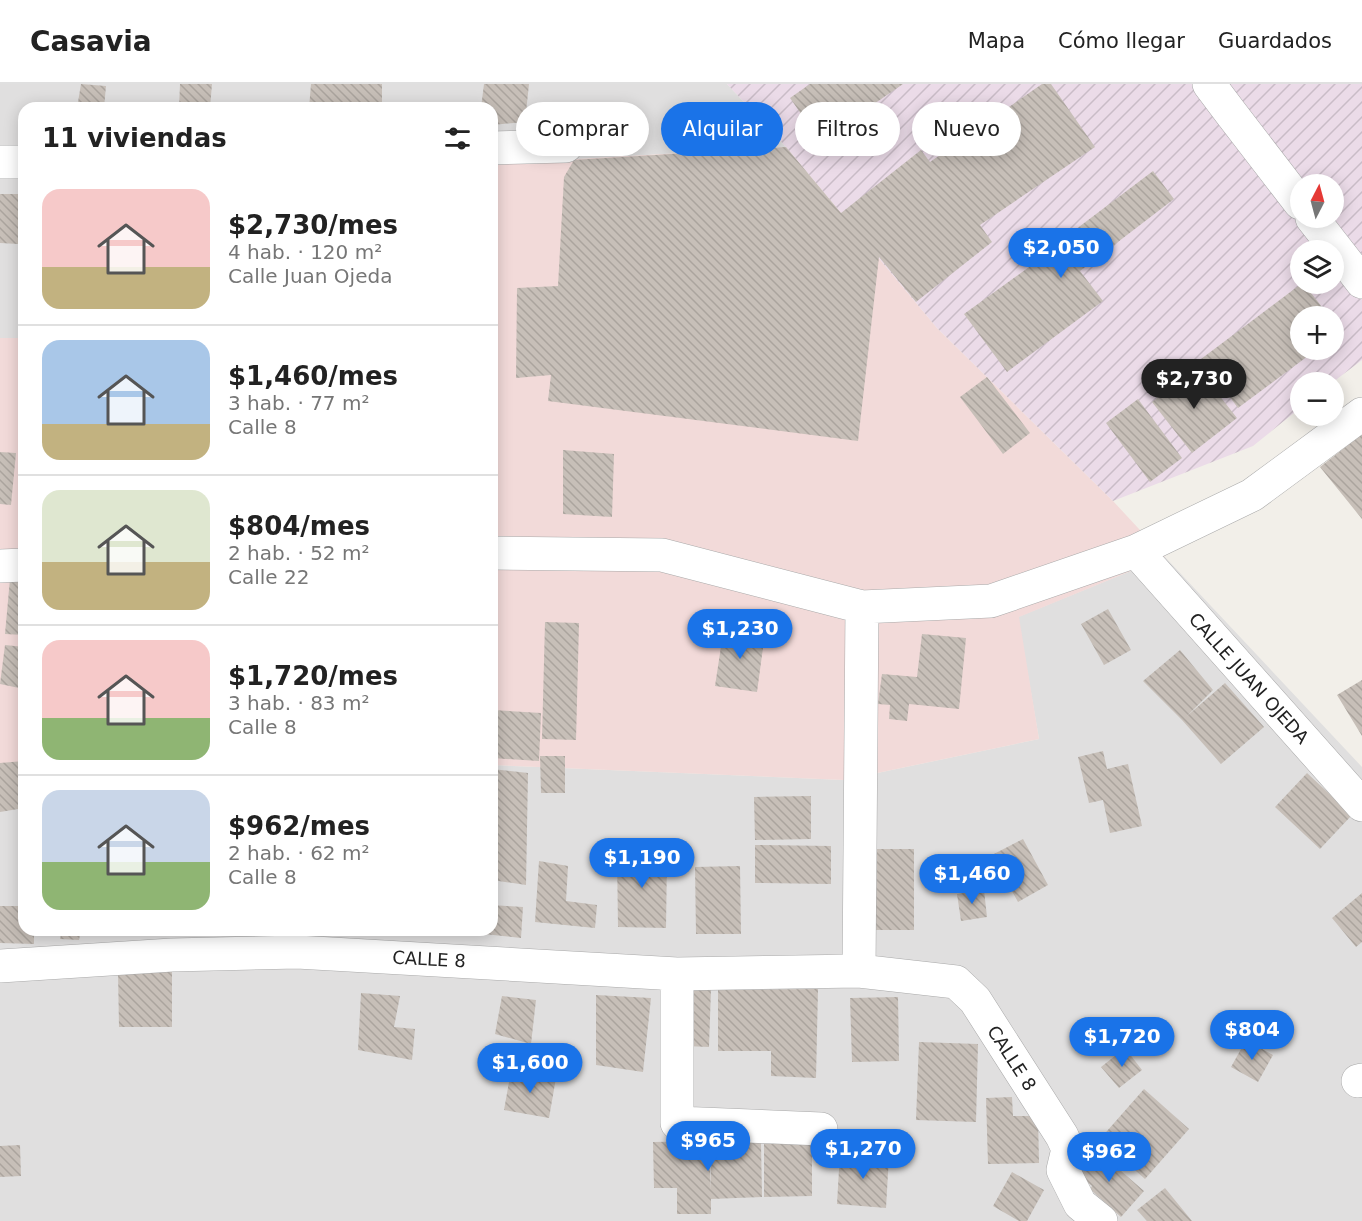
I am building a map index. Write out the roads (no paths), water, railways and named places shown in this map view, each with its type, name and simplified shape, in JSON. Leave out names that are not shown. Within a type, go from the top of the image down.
[{"type":"street","points":[[1209,84],[1290,190]]},
{"type":"street","points":[[498,148],[516,147]]},
{"type":"street","points":[[0,162],[18,162]]},
{"type":"street","points":[[1320,228],[1362,282]]},
{"type":"street","points":[[498,553],[662,555],[862,607],[991,601],[1136,551],[1252,495],[1362,414]]},
{"type":"street","name":"CALLE JUAN OJEDA","points":[[1136,551],[1362,805]]},
{"type":"street","points":[[0,566],[18,565]]},
{"type":"street","points":[[859,971],[862,607]]},
{"type":"street","name":"CALLE 8","points":[[0,966],[172,955],[297,952],[677,974],[859,971],[956,982],[975,1000],[1062,1136],[1068,1149],[1063,1170],[1080,1204],[1101,1221]]},
{"type":"street","points":[[677,974],[677,1123],[821,1129]]}]
